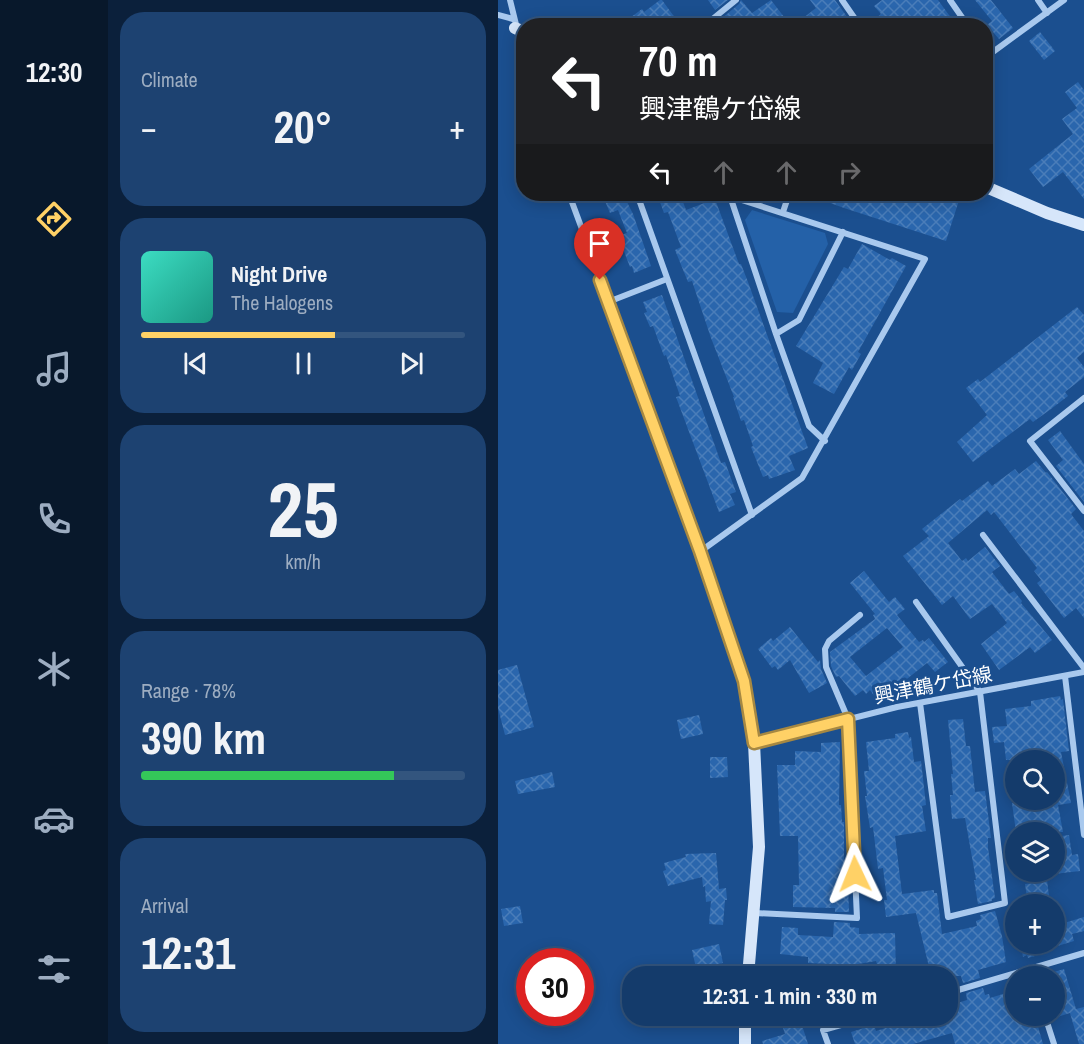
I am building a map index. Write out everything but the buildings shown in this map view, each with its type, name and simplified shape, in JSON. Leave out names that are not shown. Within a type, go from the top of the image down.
[{"type":"street","points":[[510,0],[516,22]]},
{"type":"street","points":[[714,18],[736,0]]},
{"type":"street","points":[[842,0],[854,18]]},
{"type":"street","points":[[950,0],[962,18]]},
{"type":"street","points":[[1038,0],[1047,13]]},
{"type":"street","points":[[993,50],[1064,0]]},
{"type":"street","points":[[498,15],[516,25]]},
{"type":"street","points":[[993,190],[1047,213],[1084,225]]},
{"type":"street","points":[[572,201],[700,551],[744,681],[754,743],[759,847],[749,966]]},
{"type":"street","points":[[639,201],[752,515]]},
{"type":"street","points":[[729,201],[809,426],[825,441]]},
{"type":"street","points":[[700,551],[802,478],[825,441],[925,259],[747,201]]},
{"type":"street","points":[[783,212],[787,201]]},
{"type":"street","points":[[776,334],[799,320],[843,232]]},
{"type":"street","points":[[608,302],[667,279]]},
{"type":"street","points":[[1084,399],[1030,441],[1084,512]]},
{"type":"street","points":[[983,535],[1084,670]]},
{"type":"street","points":[[916,602],[980,692],[1005,903],[948,917],[920,703]]},
{"type":"street","points":[[755,913],[856,918],[848,719],[826,667],[825,649],[829,641],[860,615]]},
{"type":"street","name":"興津鶴ケ岱線","points":[[754,743],[920,703],[1065,676],[1084,670]]},
{"type":"street","points":[[1065,676],[1084,835]]},
{"type":"street","points":[[1040,966],[1084,953]]},
{"type":"street","points":[[958,990],[1005,976]]},
{"type":"street","points":[[744,1044],[745,1026]]},
{"type":"street","points":[[828,1044],[824,1030],[838,1026]]},
{"type":"street","points":[[1048,1026],[1054,1044]]},
{"type":"shaded area","points":[[752,210],[825,233],[828,244],[793,313],[777,312],[745,220]]},
{"type":"route","points":[[600,280],[700,551],[744,681],[754,743],[848,719],[855,874]]}]
